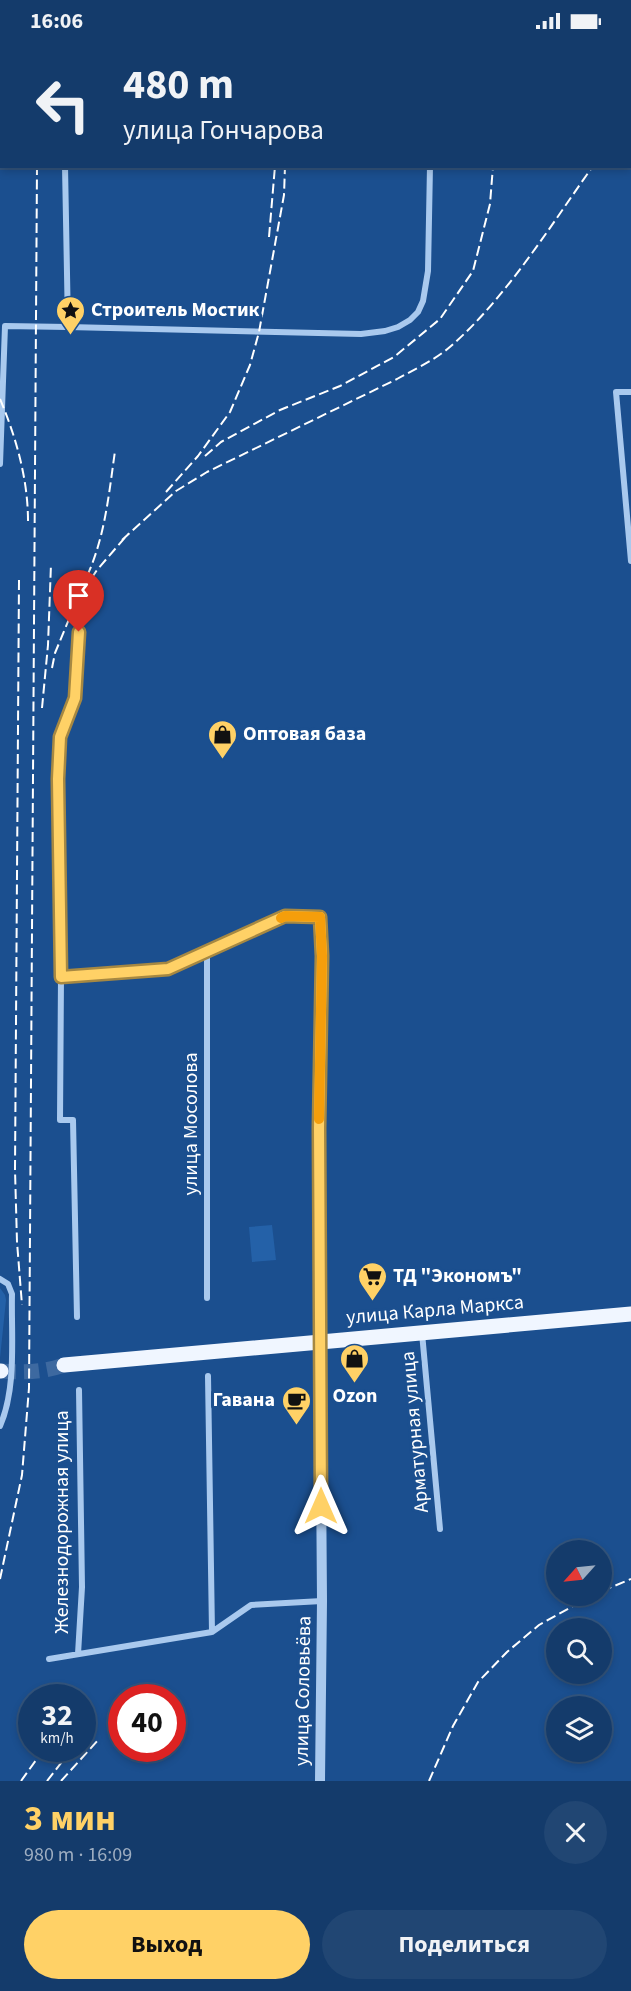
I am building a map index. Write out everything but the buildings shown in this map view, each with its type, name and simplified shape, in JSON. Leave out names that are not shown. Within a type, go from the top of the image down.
[{"type":"main road","name":"улица Карла Маркса","points":[[64,1365],[631,1314]]},
{"type":"street","points":[[65,168],[68,327]]},
{"type":"street","points":[[0,464],[4,326],[361,334],[385,331],[410,320],[418,312],[426,290],[430,168]]},
{"type":"street","points":[[631,392],[616,392],[631,561]]},
{"type":"street","points":[[77,1317],[73,1120],[60,1120],[61,977],[58,779],[60,737],[75,698],[80,609]]},
{"type":"street","points":[[61,977],[168,969],[285,916],[320,917],[322,956],[319,1128],[320,1342]]},
{"type":"street","name":"улица Мосолова","points":[[207,951],[207,1298]]},
{"type":"street","points":[[0,1279],[8,1284],[12,1294],[10,1392],[0,1426]]},
{"type":"street","name":"Арматурная улица","points":[[423,1333],[440,1529]]},
{"type":"street","name":"улица Соловьёва","points":[[320,1342],[322,1601],[320,1781]]},
{"type":"street","points":[[208,1376],[212,1632]]},
{"type":"street","name":"Железнодорожная улица","points":[[78,1654],[82,1587],[79,1390]]},
{"type":"street","points":[[49,1659],[212,1632],[251,1605],[322,1601]]},
{"type":"shaded area","points":[[272,1225],[276,1260],[252,1262],[249,1227]]},
{"type":"shaded area","points":[[0,1288],[6,1300],[0,1358]]},
{"type":"tunnel","points":[[1,1371],[33,1371],[64,1365]]},
{"type":"railway","points":[[0,1579],[22,1475],[29,1388],[37,168]]},
{"type":"railway","points":[[269,237],[275,168]]},
{"type":"railway","points":[[166,492],[198,456],[230,412],[250,365],[259,332],[284,195],[285,168]]},
{"type":"railway","points":[[205,456],[221,442],[280,410],[340,386],[394,357],[440,319],[473,271],[490,204],[493,168]]},
{"type":"railway","points":[[122,540],[176,491],[207,472],[397,379],[445,351],[471,327],[509,284],[592,168]]},
{"type":"railway","points":[[0,399],[20,458],[26,490],[28,521]]},
{"type":"railway","points":[[87,576],[102,530],[115,451]]},
{"type":"railway","points":[[75,603],[97,570],[128,534]]},
{"type":"railway","points":[[42,708],[48,645],[51,564]]},
{"type":"railway","points":[[19,580],[15,1170],[22,1305]]},
{"type":"railway","points":[[52,668],[55,653],[79,595]]},
{"type":"railway","points":[[612,1587],[631,1579]]},
{"type":"railway","points":[[429,1781],[453,1726],[478,1682],[507,1652],[539,1625],[573,1606]]},
{"type":"railway","points":[[61,1781],[99,1739]]},
{"type":"railway","points":[[21,1781],[35,1762]]},
{"type":"railway","points":[[47,1781],[62,1762]]},
{"type":"slow traffic","points":[[281,918],[285,916],[320,917],[322,956],[319,1119]]},
{"type":"place","name":"Строитель Мостик","points":[[70,336]]},
{"type":"place","name":"Оптовая база","points":[[222,760]]},
{"type":"place","name":"ТД \"Экономъ\"","points":[[372,1302]]},
{"type":"place","name":"Ozon","points":[[355,1384]]},
{"type":"place","name":"Гавана","points":[[296,1426]]},
{"type":"route","points":[[79,632],[75,698],[60,737],[58,779],[61,977],[168,969],[285,916],[320,917],[322,956],[319,1128],[321,1506]]}]
